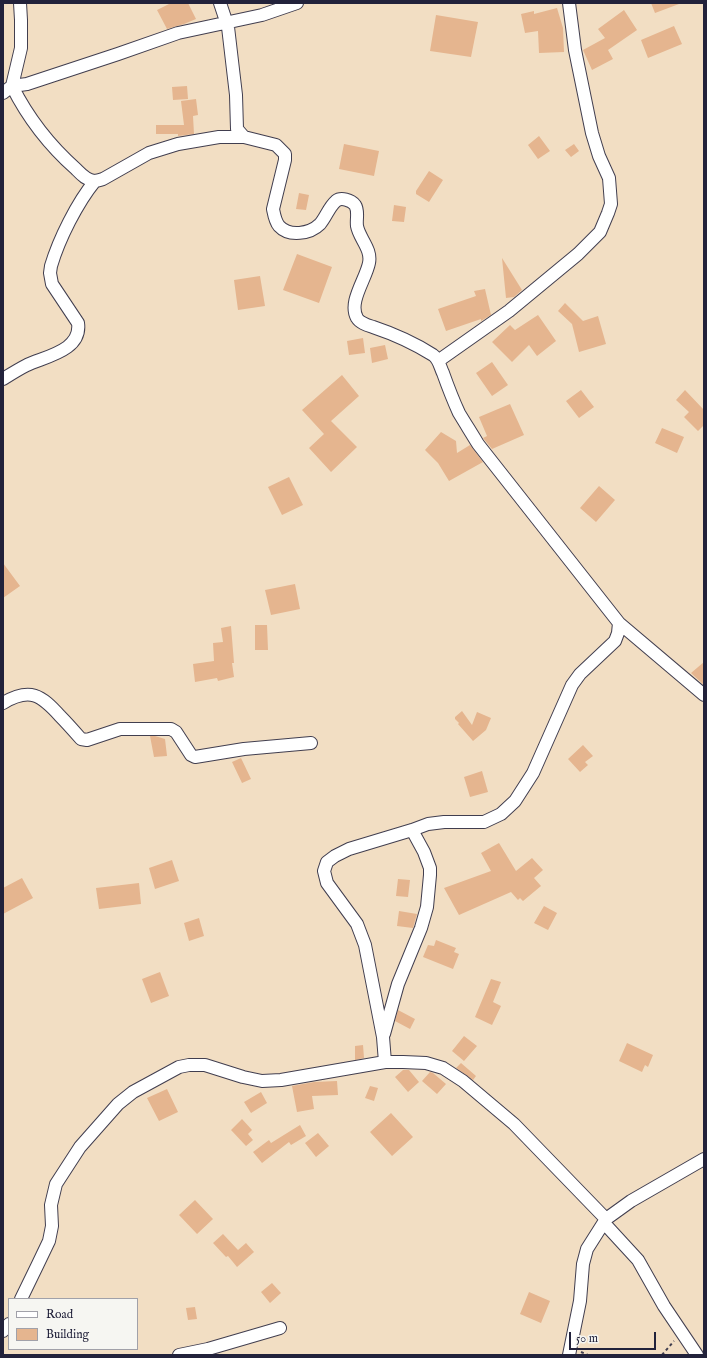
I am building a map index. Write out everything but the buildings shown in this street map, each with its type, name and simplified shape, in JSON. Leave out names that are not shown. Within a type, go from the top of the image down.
[{"type":"street","points":[[8,90],[21,48],[20,3]]},
{"type":"street","points":[[220,3],[227,22],[236,95],[237,128],[244,137]]},
{"type":"street","points":[[8,90],[178,33],[262,15],[297,3]]},
{"type":"street","points":[[438,361],[509,311],[578,254],[600,232],[608,213],[611,204],[609,178],[599,156],[592,133],[574,42],[569,3]]},
{"type":"street","points":[[8,90],[20,101],[41,132],[59,154],[86,178],[95,181],[108,177],[129,163],[156,150],[178,144],[219,137],[244,137],[276,145],[285,154],[285,160],[273,208],[278,225],[285,231],[292,233],[311,230],[320,224],[337,200],[343,199],[355,205],[357,210],[357,227],[369,255],[369,263],[356,300],[355,311],[357,319],[367,325],[394,334],[435,357],[460,413],[478,444],[619,623],[704,695]]},
{"type":"street","points":[[3,379],[27,365],[63,350],[73,343],[77,336],[79,329],[78,323],[52,284],[50,273],[51,266],[77,207],[95,181]]},
{"type":"street","points":[[385,1062],[383,1037],[365,945],[357,924],[327,883],[324,871],[327,862],[335,856],[366,843],[428,824],[444,822],[484,822],[501,814],[511,805],[526,784],[538,763],[572,685],[580,674],[615,641],[619,623]]},
{"type":"street","points":[[3,703],[13,697],[25,695],[38,697],[46,701],[81,739],[86,740],[120,729],[171,729],[176,732],[191,755],[196,757],[244,749],[310,743]]},
{"type":"street","points":[[383,1037],[398,984],[421,928],[427,907],[430,871],[428,861],[412,830]]},
{"type":"street","points":[[22,1298],[50,1242],[52,1226],[51,1205],[56,1184],[80,1147],[118,1104],[133,1092],[179,1067],[189,1065],[204,1065],[262,1081],[280,1080],[385,1062],[426,1063],[443,1068],[463,1081],[514,1124],[605,1221],[638,1260],[664,1306],[697,1355]]},
{"type":"street","points":[[569,1355],[580,1301],[584,1264],[588,1249],[605,1221],[631,1201],[704,1159]]},
{"type":"street","points":[[179,1355],[208,1349],[280,1328]]},
{"type":"path","points":[[662,1355],[681,1331]]}]
